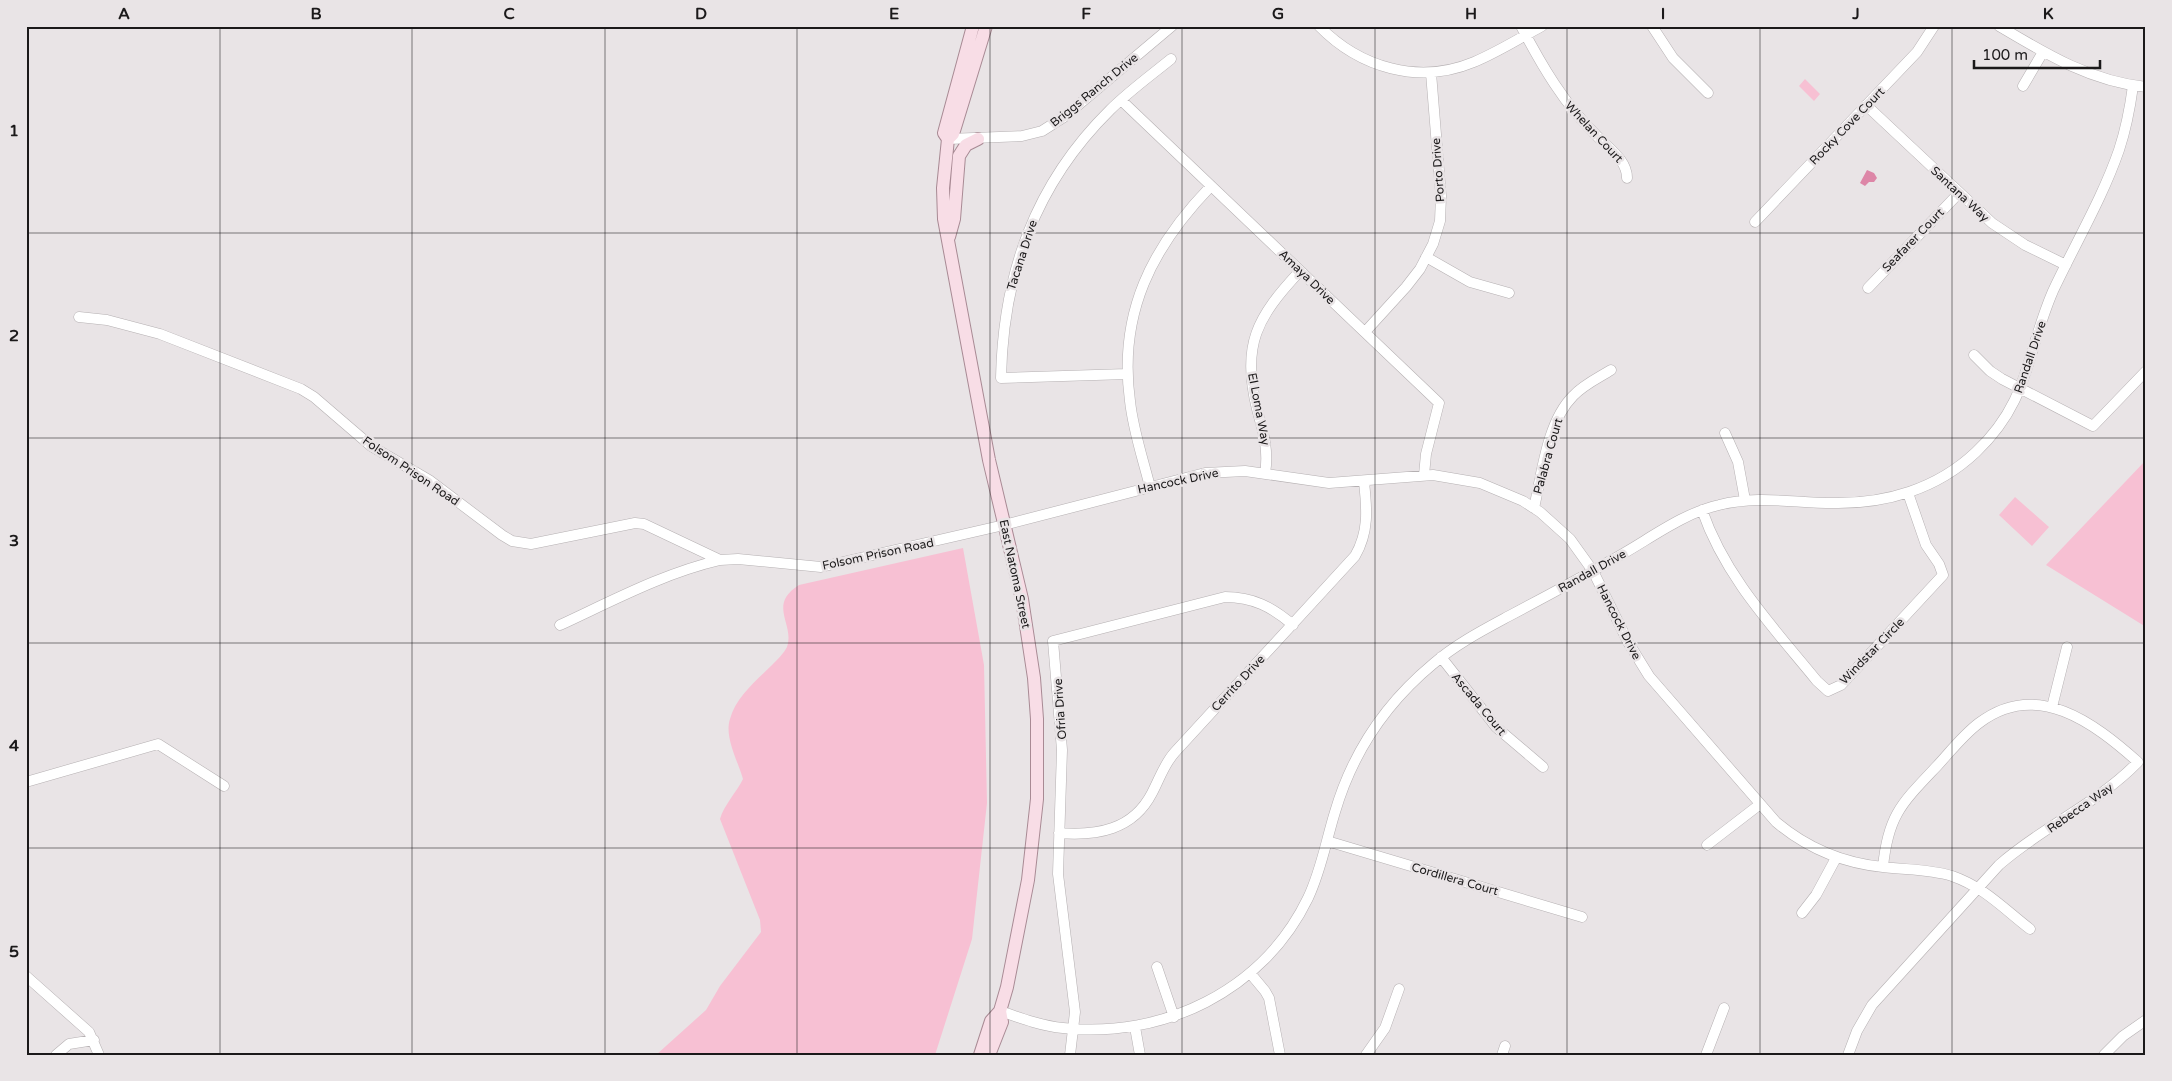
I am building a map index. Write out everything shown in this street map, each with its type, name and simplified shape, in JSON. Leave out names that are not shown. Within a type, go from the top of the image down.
[{"type":"main road","name":"East Natoma Street","points":[[948,139],[944,133],[973,26]]},
{"type":"main road","name":"East Natoma Street","points":[[980,1055],[992,1021],[1000,1011],[1007,987],[1028,880],[1034,834],[1038,759],[1034,678],[1028,638],[989,460],[947,242],[943,188],[948,139],[953,134],[986,26]]},
{"type":"main road","points":[[947,242],[954,219],[959,156],[966,145],[978,139]]},
{"type":"main road","name":"East Natoma Street","points":[[988,1055],[1002,1022],[1000,1011]]},
{"type":"street","name":"Briggs Ranch Drive","points":[[948,139],[973,136],[978,139],[1022,136],[1042,131],[1064,116],[1172,26]]},
{"type":"street","points":[[1319,26],[1338,44],[1363,59],[1390,68],[1431,73],[1474,62],[1523,31],[1542,26]]},
{"type":"street","points":[[1652,26],[1673,58],[1708,93]]},
{"type":"street","name":"Rocky Cove Court","points":[[1755,222],[1917,52],[1934,26]]},
{"type":"street","points":[[1999,26],[2079,71],[2133,86],[2146,87]]},
{"type":"street","name":"Whelan Court","points":[[1523,31],[1543,68],[1567,104],[1625,165],[1627,178]]},
{"type":"street","points":[[2023,86],[2043,52]]},
{"type":"street","name":"Tacana Drive","points":[[1127,374],[1001,378],[1002,345],[1008,295],[1022,248],[1037,212],[1057,175],[1076,148],[1121,100],[1171,59]]},
{"type":"street","name":"Porto Drive","points":[[1364,332],[1406,288],[1426,257],[1440,221],[1441,196],[1431,73]]},
{"type":"street","name":"Randall Drive","points":[[1000,1011],[1058,1028],[1135,1027],[1174,1017],[1218,997],[1250,973],[1281,941],[1299,915],[1319,871],[1342,791],[1370,735],[1402,693],[1442,657],[1476,634],[1593,571],[1683,518],[1702,510],[1745,500],[1767,498],[1848,503],[1872,502],[1908,493],[1945,476],[1972,456],[1999,426],[2022,388],[2045,312],[2119,150],[2129,114],[2133,86]]},
{"type":"street","name":"Amaya Drive","points":[[1121,100],[1439,403],[1426,454],[1424,475]]},
{"type":"street","name":"Santana Way","points":[[1866,105],[1959,193],[2008,235],[2066,265]]},
{"type":"street","points":[[1150,487],[1133,419],[1127,374],[1133,316],[1149,270],[1174,227],[1211,186]]},
{"type":"street","name":"Seafarer Court","points":[[1868,288],[1959,193]]},
{"type":"street","points":[[1426,257],[1470,282],[1509,293]]},
{"type":"street","name":"El Loma Way","points":[[1265,473],[1267,449],[1250,373],[1252,350],[1256,332],[1270,306],[1300,271]]},
{"type":"street","name":"Folsom Prison Road","points":[[80,317],[116,322],[160,334],[301,389],[386,456],[429,480],[512,541],[531,544],[635,523],[644,524],[720,560]]},
{"type":"street","points":[[1974,355],[1990,371],[2093,426],[2146,372]]},
{"type":"street","name":"Palabra Court","points":[[1534,508],[1552,432],[1561,410],[1577,391],[1611,370]]},
{"type":"street","points":[[1725,433],[1738,462],[1745,500]]},
{"type":"street","name":"Hancock Drive","points":[[1004,526],[1204,473],[1224,471],[1265,473],[1329,483],[1364,482],[1424,475],[1447,476],[1499,489],[1534,508],[1570,538],[1593,571],[1628,642],[1649,676],[1759,805],[1788,832],[1818,850],[1836,858],[1883,867],[1936,872],[1978,888],[2030,929]]},
{"type":"street","name":"Cerrito Drive","points":[[1059,833],[1100,833],[1116,827],[1136,814],[1152,794],[1165,765],[1175,752],[1350,563],[1359,549],[1368,517],[1364,482]]},
{"type":"street","name":"Windstar Circle","points":[[1702,510],[1727,566],[1738,584],[1828,692],[1841,685],[1943,575],[1939,564],[1926,545],[1908,493]]},
{"type":"street","name":"Folsom Prison Road","points":[[560,625],[660,579],[689,568],[720,560],[738,559],[821,566],[1004,526]]},
{"type":"street","name":"Ofria Drive","points":[[1070,1055],[1074,1029],[1074,992],[1067,952],[1058,874],[1062,791],[1061,722],[1053,641],[1225,598],[1242,598],[1265,605],[1293,625]]},
{"type":"street","points":[[2052,708],[2067,647]]},
{"type":"street","name":"Ascada Court","points":[[1442,657],[1496,727],[1543,767]]},
{"type":"street","name":"Rebecca Way","points":[[1848,1055],[1857,1031],[1872,1005],[1978,888],[2010,856],[2092,802],[2113,786],[2138,762],[2105,733],[2087,721],[2052,708],[2028,705],[2004,710],[1982,720],[1968,732],[1897,811],[1887,833],[1883,867]]},
{"type":"street","points":[[26,782],[158,744],[224,786]]},
{"type":"street","points":[[1707,845],[1759,805]]},
{"type":"street","name":"Cordillera Court","points":[[1327,841],[1582,916]]},
{"type":"street","points":[[1802,913],[1821,888],[1836,858]]},
{"type":"street","points":[[1157,967],[1174,1017]]},
{"type":"street","points":[[1250,973],[1265,991],[1268,998],[1280,1055]]},
{"type":"street","points":[[26,976],[89,1032],[99,1055]]},
{"type":"street","points":[[1366,1055],[1385,1028],[1399,989]]},
{"type":"street","points":[[1706,1055],[1724,1008]]},
{"type":"street","points":[[2104,1055],[2123,1036],[2146,1020]]},
{"type":"street","points":[[1135,1027],[1140,1055]]},
{"type":"street","points":[[56,1055],[70,1044],[94,1040]]},
{"type":"shaded area","points":[[1805,79],[1820,94],[1814,101],[1799,86]]},
{"type":"shaded area","points":[[1867,170],[1874,173],[1877,178],[1874,182],[1869,182],[1865,186],[1860,183]]},
{"type":"shaded area","points":[[2146,460],[2146,627],[2046,565]]},
{"type":"shaded area","points":[[2015,497],[2049,527],[2032,546],[1999,515]]},
{"type":"shaded area","points":[[963,548],[984,665],[987,803],[972,939],[935,1055],[656,1055],[706,1010],[720,986],[761,932],[760,920],[720,819],[724,809],[743,779],[730,741],[730,719],[742,696],[787,647],[789,639],[783,607],[785,600],[790,592],[799,585]]}]
